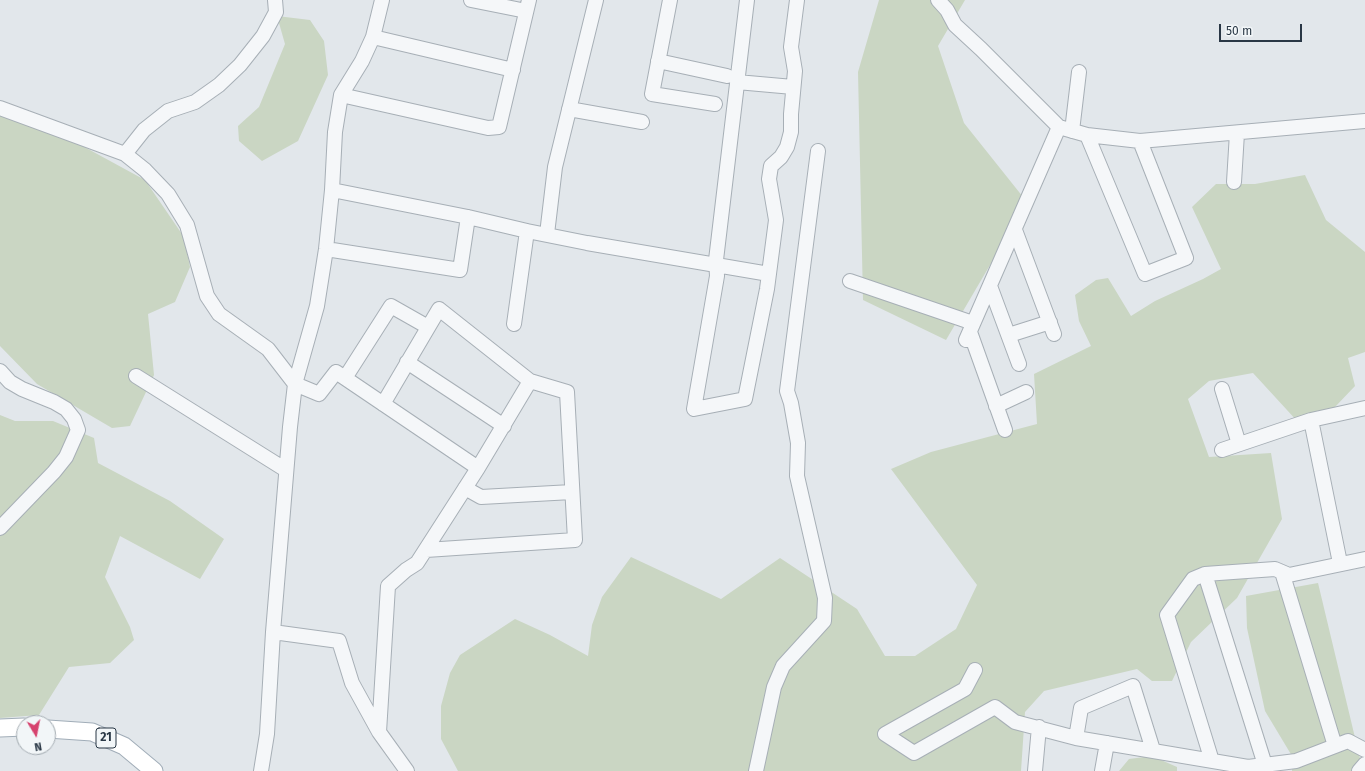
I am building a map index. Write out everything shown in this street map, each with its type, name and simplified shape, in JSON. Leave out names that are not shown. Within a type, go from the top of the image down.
[{"type":"main road","points":[[0,728],[16,727]]},
{"type":"main road","name":"21","points":[[56,730],[92,732],[124,746],[154,771]]},
{"type":"street","points":[[124,154],[144,130],[168,111],[195,102],[219,85],[240,65],[263,36],[276,12],[275,0]]},
{"type":"street","points":[[261,771],[267,734],[273,632],[286,470],[295,384],[318,306],[332,190],[335,132],[341,95],[362,61],[373,37],[382,0]]},
{"type":"street","points":[[341,95],[488,128],[499,127],[528,6],[471,0]]},
{"type":"street","points":[[547,234],[555,166],[596,0]]},
{"type":"street","points":[[670,0],[652,94],[715,104]]},
{"type":"street","points":[[747,0],[732,79],[737,92],[716,265],[717,276],[694,409],[745,399],[769,274],[776,220],[769,179],[771,166],[781,157],[787,147],[791,132],[793,87],[796,71],[791,47],[797,0]]},
{"type":"street","points":[[938,0],[947,10],[955,26],[1066,129],[1088,135],[1140,141],[1365,121]]},
{"type":"street","points":[[373,37],[513,70]]},
{"type":"street","points":[[658,61],[732,79],[793,87]]},
{"type":"street","points":[[1005,430],[970,332],[1015,230],[1066,129],[1079,72]]},
{"type":"street","points":[[0,108],[124,154],[145,170],[168,194],[187,225],[208,296],[220,314],[268,349],[295,384],[319,394],[336,372],[478,468]]},
{"type":"street","points":[[569,109],[642,122]]},
{"type":"street","points":[[1234,182],[1237,133]]},
{"type":"street","points":[[1088,135],[1145,274],[1186,258],[1140,141]]},
{"type":"street","points":[[756,771],[774,687],[783,666],[824,621],[825,598],[797,476],[798,444],[791,403],[787,391],[818,151]]},
{"type":"street","points":[[332,190],[468,216],[527,231],[769,274]]},
{"type":"street","points":[[326,249],[460,270],[468,216]]},
{"type":"street","points":[[1009,335],[1052,328],[1015,230]]},
{"type":"street","points":[[514,324],[527,231]]},
{"type":"street","points":[[850,281],[970,332]]},
{"type":"street","points":[[990,286],[1019,364]]},
{"type":"street","points":[[345,378],[391,306],[428,327]]},
{"type":"street","points":[[383,404],[439,308],[530,381],[566,392],[575,540],[426,550]]},
{"type":"street","points":[[407,362],[504,426]]},
{"type":"street","points":[[0,371],[10,382],[22,389],[54,402],[66,409],[74,419],[78,430],[66,457],[54,472],[0,528]]},
{"type":"street","points":[[136,376],[286,470]]},
{"type":"street","points":[[379,732],[388,586],[406,570],[417,563],[478,468],[530,381]]},
{"type":"street","points":[[1222,389],[1239,444]]},
{"type":"street","points":[[996,406],[1026,392]]},
{"type":"street","points":[[1222,450],[1311,420],[1365,408]]},
{"type":"street","points":[[1311,420],[1340,563]]},
{"type":"street","points":[[465,488],[481,497],[572,492]]},
{"type":"street","points":[[1212,761],[1167,615],[1193,579],[1205,574],[1275,570],[1289,575],[1340,563],[1365,559]]},
{"type":"street","points":[[1282,572],[1335,746]]},
{"type":"street","points":[[1205,574],[1265,765]]},
{"type":"street","points":[[273,632],[339,641],[352,683],[379,732],[402,768]]},
{"type":"street","points":[[975,670],[965,689],[885,734],[914,753],[995,707],[1015,722],[1039,727],[1076,738],[1153,750],[1246,769],[1265,765],[1292,766],[1348,741],[1365,750]]},
{"type":"street","points":[[1076,738],[1081,708],[1133,686],[1153,750]]},
{"type":"street","points":[[1035,771],[1039,727]]},
{"type":"street","points":[[1102,771],[1107,742]]},
{"type":"street","points":[[1359,771],[1365,764]]},
{"type":"green space","points":[[879,0],[965,0],[938,46],[964,123],[1027,202],[946,340],[863,300],[858,72]]},
{"type":"green space","points":[[277,16],[310,20],[324,41],[328,75],[298,141],[262,161],[239,141],[238,126],[259,107],[285,44]]},
{"type":"green space","points":[[0,115],[77,143],[145,180],[184,237],[190,267],[175,302],[148,314],[154,375],[130,426],[112,428],[37,384],[0,346]]},
{"type":"green space","points":[[1305,175],[1326,220],[1365,252],[1365,352],[1348,358],[1355,386],[1335,407],[1298,422],[1253,373],[1209,381],[1188,399],[1209,457],[1271,453],[1282,519],[1237,598],[1191,642],[1172,681],[1152,681],[1137,669],[1044,691],[1025,712],[1021,771],[458,771],[441,739],[441,706],[450,673],[460,655],[515,619],[550,635],[588,656],[592,625],[602,597],[631,557],[721,599],[780,558],[857,609],[885,656],[915,656],[956,629],[977,585],[891,469],[931,452],[1037,424],[1034,374],[1091,346],[1079,321],[1075,295],[1096,280],[1108,278],[1131,316],[1155,301],[1203,279],[1221,269],[1192,207],[1216,184],[1255,184]]},
{"type":"green space","points":[[0,415],[15,421],[53,421],[94,438],[98,463],[170,501],[224,539],[200,579],[120,536],[105,577],[130,627],[134,640],[110,663],[69,667],[39,715],[16,715],[16,717],[0,718]]},
{"type":"green space","points":[[1318,583],[1363,771],[1292,771],[1292,756],[1265,711],[1247,628],[1246,596]]},
{"type":"green space","points":[[1152,756],[1177,767],[1177,771],[1119,771],[1129,759]]}]
